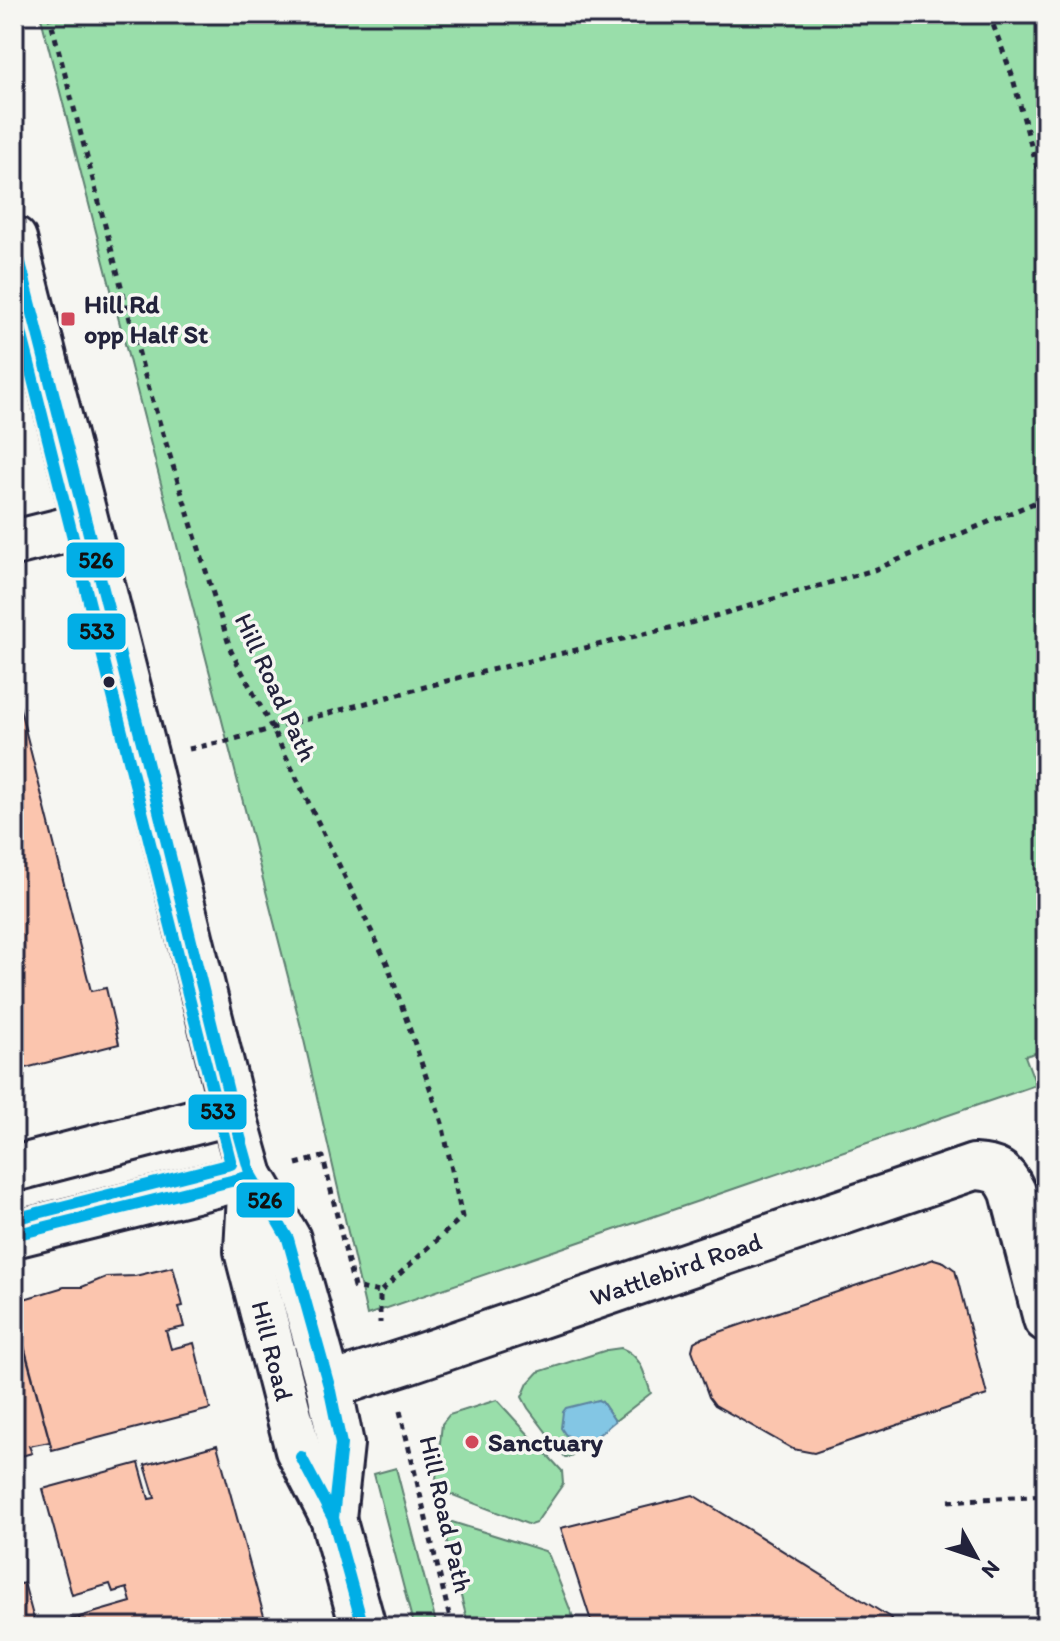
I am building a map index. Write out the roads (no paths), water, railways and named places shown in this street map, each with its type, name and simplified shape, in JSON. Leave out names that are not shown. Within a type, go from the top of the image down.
[{"type":"street","name":"Hill Road","points":[[14,239],[233,1112],[251,1176],[288,1239],[329,1386],[341,1444],[333,1518]]},
{"type":"street","points":[[14,543],[86,525]]},
{"type":"street","points":[[14,1169],[233,1112]]},
{"type":"street","name":"Wattlebird Road","points":[[329,1386],[974,1167],[998,1171],[1007,1179],[1046,1319]]},
{"type":"street","name":"Hill Road","points":[[251,1176],[247,1251],[298,1450],[333,1518],[363,1627]]},
{"type":"street","points":[[14,1235],[251,1176]]},
{"type":"water","points":[[598,1400],[615,1421],[584,1447],[561,1428],[563,1412],[566,1408]]},
{"type":"place","name":"Hill Rd opp Half St","points":[[68,319]]},
{"type":"place","name":"Sanctuary","points":[[472,1442]]}]
